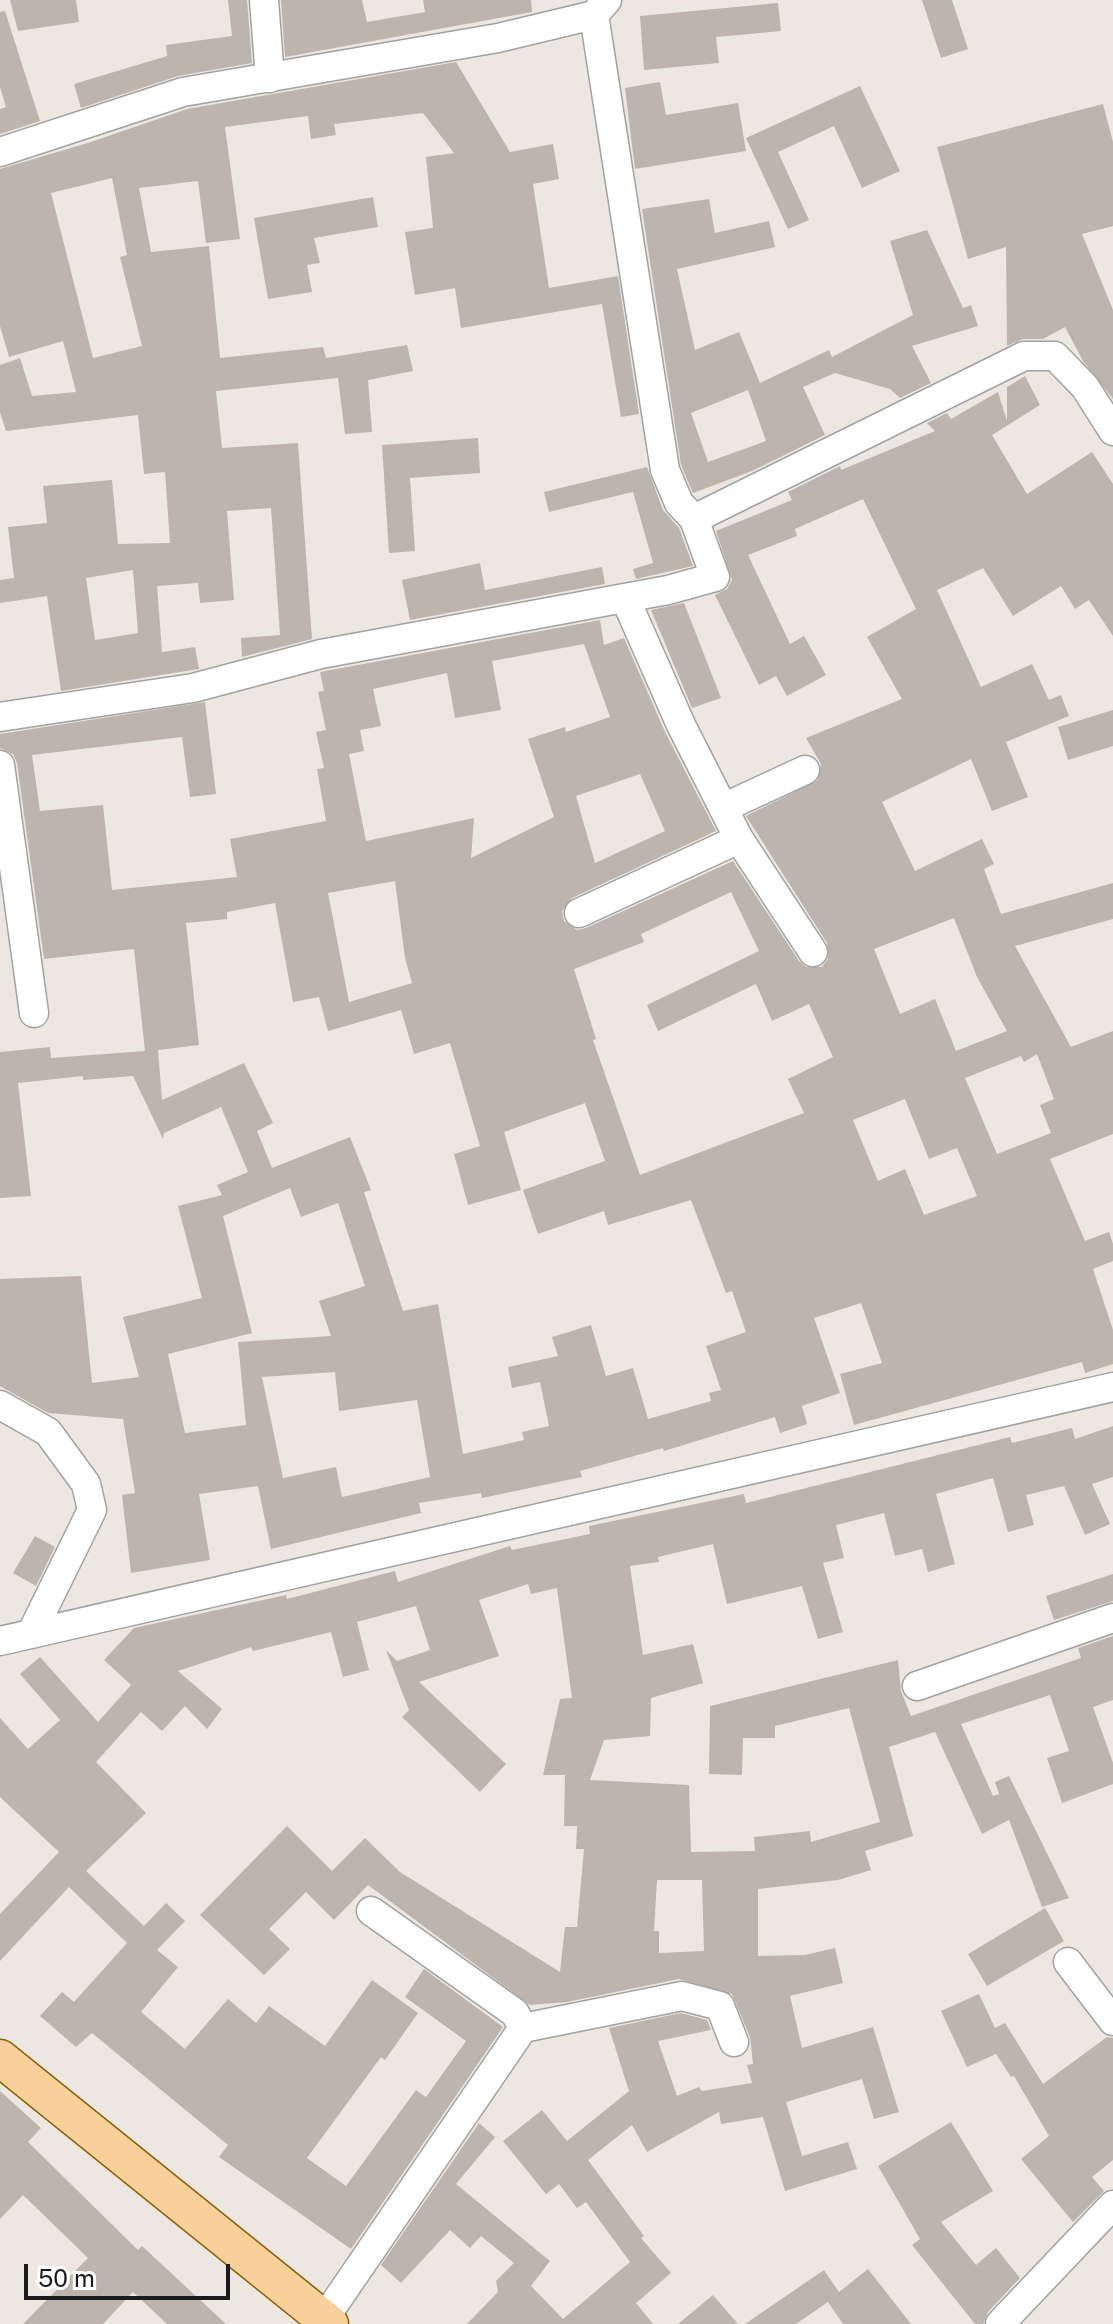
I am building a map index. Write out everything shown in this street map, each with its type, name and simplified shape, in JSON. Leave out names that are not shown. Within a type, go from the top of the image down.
[{"type":"main road","points":[[0,2058],[327,2322]]},
{"type":"street","points":[[264,0],[270,78]]},
{"type":"street","points":[[0,152],[183,92],[498,38],[600,7],[665,470],[679,503],[694,519],[715,577],[625,598],[321,654],[193,688],[0,717]]},
{"type":"street","points":[[694,519],[1024,356],[1055,356],[1085,387],[1113,431]]},
{"type":"street","points":[[625,598],[739,839],[813,952]]},
{"type":"street","points":[[0,765],[34,1013]]},
{"type":"street","points":[[723,808],[805,770]]},
{"type":"street","points":[[579,913],[739,839]]},
{"type":"street","points":[[0,1641],[1113,1387]]},
{"type":"street","points":[[0,1405],[48,1432],[86,1484],[92,1510],[31,1634]]},
{"type":"street","points":[[917,1686],[1113,1618]]},
{"type":"street","points":[[371,1911],[515,2013],[523,2028]]},
{"type":"street","points":[[1068,1962],[1113,2021]]},
{"type":"street","points":[[327,2322],[523,2028],[682,1996],[720,2006],[734,2042]]},
{"type":"street","points":[[1000,2324],[1113,2205]]},
{"type":"building","points":[[10,0],[76,0],[79,22],[18,31]]},
{"type":"building","points":[[228,0],[247,0],[252,63],[178,76],[81,108],[74,84],[167,56],[166,45],[232,36]]},
{"type":"building","points":[[281,0],[362,0],[367,22],[425,12],[423,0],[531,0],[532,12],[285,57]]},
{"type":"building","points":[[922,0],[952,0],[968,49],[941,58]]},
{"type":"building","points":[[778,3],[781,31],[716,37],[719,63],[644,70],[640,16]]},
{"type":"building","points":[[5,11],[40,121],[0,134],[0,109],[6,107],[0,87],[0,12]]},
{"type":"building","points":[[456,62],[510,152],[553,144],[559,179],[533,184],[549,288],[618,276],[639,414],[621,417],[602,304],[461,328],[455,288],[415,295],[405,232],[433,228],[426,157],[454,153],[423,113],[334,124],[336,135],[311,139],[308,116],[225,127],[240,239],[206,243],[198,181],[139,188],[151,252],[209,246],[220,358],[323,347],[326,358],[407,345],[413,371],[368,380],[372,432],[345,434],[338,378],[216,391],[222,448],[298,443],[312,639],[242,657],[241,638],[280,635],[271,508],[227,511],[234,600],[200,603],[198,583],[157,586],[162,652],[195,647],[199,669],[61,691],[47,596],[0,603],[0,580],[14,578],[8,527],[47,523],[43,486],[112,480],[118,544],[170,543],[165,472],[144,474],[138,415],[6,431],[0,412],[0,365],[20,358],[32,396],[76,392],[63,341],[9,357],[0,326],[0,169],[187,109]],"holes":[[[112,178],[127,255],[120,257],[142,346],[93,358],[51,193]],[[133,570],[138,633],[95,640],[86,578]]]},
{"type":"building","points":[[660,82],[666,115],[738,103],[746,151],[635,169],[625,88]]},
{"type":"building","points":[[860,86],[900,171],[862,188],[834,126],[778,152],[809,220],[788,229],[746,138]]},
{"type":"building","points":[[1103,104],[1113,142],[1113,226],[1082,234],[1113,310],[1113,399],[1083,361],[1065,327],[1043,339],[1023,339],[1007,346],[1006,247],[968,259],[937,147]]},
{"type":"building","points":[[373,197],[378,227],[314,238],[320,263],[307,265],[312,292],[268,299],[254,218]]},
{"type":"building","points":[[709,199],[715,233],[769,221],[775,247],[677,269],[695,350],[739,332],[760,383],[829,350],[832,357],[913,315],[890,241],[927,230],[963,308],[971,305],[978,326],[912,346],[931,383],[900,398],[890,389],[835,373],[803,387],[825,435],[752,471],[693,493],[681,465],[642,209]],"holes":[[[748,390],[766,441],[708,462],[691,413]]]},
{"type":"building","points":[[1025,376],[1040,405],[992,435],[1027,494],[1092,452],[1113,484],[1113,636],[1089,600],[1075,609],[1061,586],[1013,616],[983,568],[937,590],[981,687],[1032,664],[1049,700],[1061,695],[1069,716],[1006,742],[1028,797],[992,811],[971,759],[882,802],[915,871],[982,839],[994,864],[984,869],[1001,914],[1113,883],[1113,919],[1015,946],[1071,1047],[1113,1031],[1113,1134],[1050,1159],[1085,1241],[1109,1232],[1113,1244],[1113,1261],[1093,1269],[1113,1330],[1113,1364],[1085,1373],[1082,1362],[854,1425],[840,1374],[882,1363],[861,1303],[814,1318],[840,1393],[802,1406],[807,1424],[780,1433],[775,1417],[664,1451],[663,1448],[580,1471],[582,1477],[482,1498],[481,1493],[419,1503],[421,1513],[271,1549],[258,1486],[199,1494],[210,1560],[131,1573],[122,1495],[135,1493],[123,1419],[48,1413],[0,1386],[0,1279],[81,1276],[92,1383],[139,1377],[123,1317],[202,1298],[178,1206],[222,1195],[217,1185],[248,1172],[221,1107],[164,1133],[163,1139],[133,1076],[83,1080],[83,1076],[18,1083],[31,1196],[0,1198],[0,1052],[50,1047],[51,1058],[145,1051],[134,949],[44,959],[17,763],[13,754],[0,748],[0,734],[205,702],[216,794],[190,797],[182,737],[32,755],[40,811],[103,805],[112,890],[237,877],[230,839],[326,821],[317,769],[324,768],[316,732],[326,730],[318,692],[324,691],[320,672],[600,620],[604,645],[624,638],[665,732],[716,831],[572,898],[562,911],[564,921],[577,930],[586,928],[733,861],[799,961],[806,967],[822,967],[828,959],[827,943],[746,816],[818,780],[821,764],[806,738],[902,699],[867,637],[916,609],[863,499],[795,529],[797,536],[748,555],[790,644],[804,636],[826,675],[787,696],[776,676],[759,685],[715,595],[727,589],[732,580],[716,531],[792,500],[788,492],[840,466],[841,470],[935,431],[927,423],[947,413],[951,419],[998,392],[1007,421],[1007,387]],"holes":[[[584,644],[610,717],[566,732],[565,727],[528,739],[554,817],[471,858],[474,818],[366,841],[349,754],[364,751],[360,730],[381,726],[373,689],[447,673],[455,718],[501,710],[492,661]],[[640,774],[665,831],[595,863],[576,796]],[[395,881],[405,958],[412,983],[349,1002],[328,893]],[[731,892],[759,951],[647,1005],[658,1031],[756,984],[772,1021],[809,1004],[833,1057],[788,1079],[804,1113],[640,1175],[593,1040],[596,1039],[574,969],[644,942],[641,934]],[[275,903],[293,1002],[319,997],[328,1031],[401,1010],[414,1054],[450,1043],[480,1146],[454,1154],[468,1205],[521,1190],[504,1132],[585,1103],[605,1161],[523,1190],[538,1234],[604,1211],[608,1225],[691,1200],[726,1293],[732,1291],[746,1332],[706,1346],[721,1390],[709,1393],[711,1401],[648,1419],[633,1368],[606,1376],[591,1325],[552,1337],[558,1356],[508,1367],[512,1388],[540,1382],[549,1426],[522,1432],[524,1440],[463,1454],[438,1304],[403,1311],[364,1192],[371,1190],[350,1137],[272,1168],[257,1131],[273,1123],[244,1063],[162,1100],[158,1050],[199,1045],[186,923],[227,919],[227,912]],[[954,918],[977,977],[1007,1031],[956,1051],[935,999],[900,1014],[874,949]],[[1037,1054],[1054,1099],[1040,1105],[1051,1133],[997,1154],[965,1078],[1021,1056],[1024,1062]],[[905,1099],[929,1159],[957,1148],[977,1196],[924,1215],[905,1169],[878,1181],[853,1120]],[[290,1188],[301,1217],[338,1203],[365,1286],[319,1301],[331,1336],[238,1342],[246,1425],[185,1433],[168,1354],[252,1333],[223,1216]],[[335,1372],[339,1411],[417,1400],[430,1477],[342,1497],[336,1467],[283,1478],[262,1377]]]},
{"type":"building","points":[[478,438],[480,473],[410,478],[415,551],[389,553],[382,445]]},
{"type":"building","points":[[647,467],[663,510],[679,528],[693,566],[636,579],[633,569],[653,563],[633,492],[549,512],[544,492]]},
{"type":"building","points":[[480,563],[485,590],[602,567],[605,584],[410,620],[402,580]]},
{"type":"building","points":[[684,603],[721,698],[692,708],[651,610]]},
{"type":"building","points":[[1113,710],[1113,746],[1068,760],[1058,727]]},
{"type":"building","points":[[1113,1426],[1113,1477],[1092,1484],[1110,1524],[1085,1535],[1064,1486],[1026,1495],[1034,1525],[1008,1532],[993,1478],[936,1494],[955,1564],[928,1572],[922,1549],[895,1556],[884,1513],[836,1525],[844,1558],[823,1563],[843,1632],[818,1639],[802,1586],[727,1604],[713,1544],[658,1557],[659,1562],[630,1566],[643,1655],[693,1644],[703,1683],[651,1698],[650,1736],[604,1740],[590,1780],[689,1785],[691,1852],[755,1851],[754,1837],[810,1831],[811,1842],[880,1822],[849,1708],[775,1726],[775,1738],[743,1738],[742,1775],[709,1774],[710,1706],[898,1660],[901,1691],[911,1716],[1081,1658],[1078,1648],[1113,1636],[1113,1700],[1093,1707],[1113,1763],[1113,1784],[1062,1803],[1047,1758],[1069,1751],[1050,1695],[961,1724],[993,1796],[999,1794],[995,1782],[1009,1776],[1069,1898],[1042,1907],[1009,1820],[982,1834],[935,1732],[889,1747],[913,1836],[865,1851],[871,1870],[838,1880],[758,1889],[758,1956],[805,1955],[835,1948],[843,1983],[790,1996],[802,2048],[873,2027],[899,2112],[874,2119],[862,2079],[786,2102],[802,2156],[848,2142],[857,2169],[785,2191],[763,2117],[721,2124],[719,2112],[647,2152],[632,2125],[588,2160],[644,2236],[641,2238],[671,2273],[636,2303],[653,2324],[467,2324],[498,2292],[496,2281],[514,2263],[481,2236],[470,2248],[450,2230],[401,2283],[381,2265],[479,2123],[495,2137],[456,2184],[550,2261],[531,2286],[563,2319],[630,2262],[586,2202],[577,2208],[559,2184],[546,2194],[503,2141],[542,2110],[567,2141],[629,2091],[609,2028],[681,2013],[707,2020],[711,2030],[658,2041],[677,2096],[699,2087],[702,2091],[752,2083],[747,2065],[753,2064],[750,2037],[732,1994],[679,1979],[567,2002],[530,2005],[368,1885],[334,1920],[306,1892],[269,1929],[290,1949],[264,1975],[200,1915],[287,1826],[332,1871],[365,1838],[400,1872],[560,1972],[565,1927],[577,1927],[584,1849],[576,1849],[577,1826],[564,1826],[565,1775],[543,1775],[560,1699],[572,1698],[557,1588],[531,1594],[528,1584],[479,1600],[499,1656],[419,1682],[506,1764],[480,1792],[402,1717],[409,1710],[386,1650],[397,1661],[430,1650],[416,1606],[357,1622],[369,1670],[343,1677],[331,1632],[253,1651],[251,1647],[178,1671],[222,1709],[207,1729],[185,1706],[162,1731],[141,1712],[96,1762],[146,1813],[86,1871],[144,1926],[166,1903],[185,1921],[157,1950],[178,1967],[141,2012],[185,2049],[228,1999],[256,2023],[269,2006],[325,2046],[372,1980],[418,2013],[385,2060],[381,2057],[307,2158],[346,2186],[416,2090],[426,2097],[466,2041],[405,1997],[424,1969],[503,2027],[351,2249],[219,2157],[228,2145],[92,2033],[76,2047],[40,2016],[62,1992],[74,2002],[127,1943],[69,1887],[0,1961],[0,1914],[59,1852],[0,1797],[0,1718],[28,1749],[60,1720],[20,1674],[40,1657],[98,1722],[131,1685],[104,1660],[134,1628],[286,1595],[287,1599],[395,1571],[398,1582],[510,1546],[512,1550],[590,1534],[589,1526],[744,1494],[746,1503],[1010,1437],[1012,1443],[1072,1428],[1075,1439]],"holes":[[[657,1880],[702,1880],[704,1951],[659,1953],[659,1931],[654,1931]]]},
{"type":"building","points":[[35,1536],[55,1547],[36,1586],[13,1573]]},
{"type":"building","points":[[1113,1574],[1113,1601],[1054,1620],[1046,1596]]},
{"type":"building","points":[[1045,1908],[1064,1941],[987,1986],[968,1954]]},
{"type":"building","points":[[979,1994],[995,2028],[1005,2023],[1043,2084],[1107,2037],[1113,2038],[1113,2160],[1092,2177],[1104,2191],[1073,2222],[1021,2159],[1049,2136],[1014,2076],[1011,2077],[996,2054],[967,2067],[941,2011]]},
{"type":"building","points":[[0,2091],[41,2128],[28,2142],[138,2250],[142,2246],[226,2324],[167,2324],[133,2292],[103,2324],[23,2324],[88,2258],[23,2195],[0,2219]]},
{"type":"building","points":[[951,2122],[993,2191],[941,2222],[976,2265],[996,2248],[1020,2278],[988,2312],[983,2324],[975,2324],[912,2245],[920,2239],[878,2166]]},
{"type":"building","points":[[868,2269],[911,2324],[843,2324],[828,2302],[796,2324],[745,2324],[824,2270],[839,2292]]},
{"type":"building","points":[[713,2295],[738,2324],[678,2324]]}]
